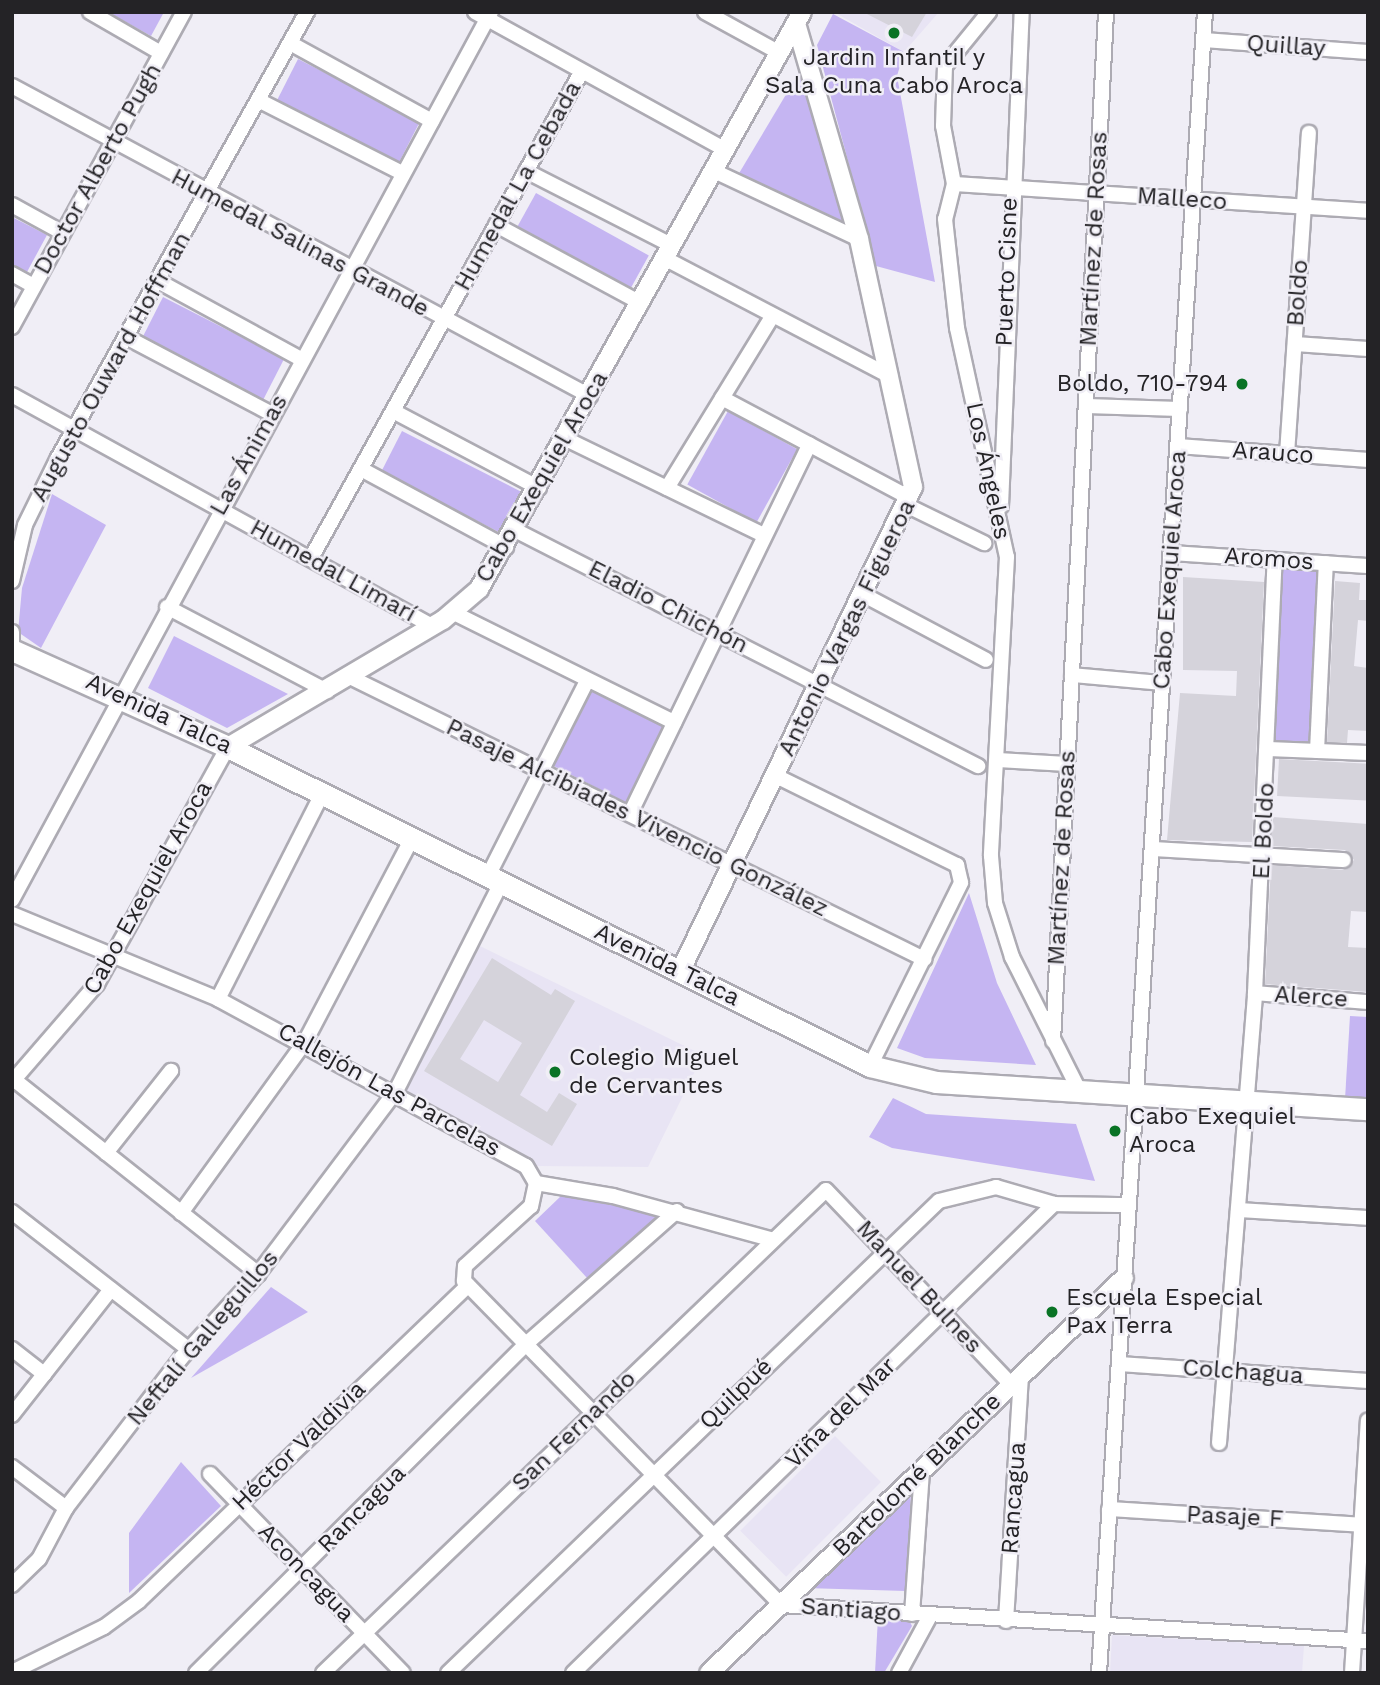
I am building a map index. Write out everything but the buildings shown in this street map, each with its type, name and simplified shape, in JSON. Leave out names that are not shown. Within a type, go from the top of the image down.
[{"type":"main road","name":"Avenida Talca","points":[[13,647],[228,747],[870,1066],[936,1082],[1368,1109]]},
{"type":"street","points":[[90,12],[161,53]]},
{"type":"street","name":"Doctor Alberto Pugh","points":[[12,327],[184,12]]},
{"type":"street","name":"Augusto Ouward Hoffman","points":[[12,581],[33,506],[307,12]]},
{"type":"street","points":[[705,12],[780,53]]},
{"type":"street","points":[[954,184],[943,126],[945,66],[989,12]]},
{"type":"street","name":"Puerto Cisne","points":[[1001,532],[1011,188],[1022,12]]},
{"type":"street","name":"Martínez de Rosas","points":[[1053,1041],[1106,12]]},
{"type":"street","name":"Cabo Exequiel Aroca","points":[[1099,1673],[1205,12]]},
{"type":"street","points":[[485,15],[726,150]]},
{"type":"street","name":"Las Ánimas","points":[[12,900],[166,607],[432,121],[485,15]]},
{"type":"street","name":"Cabo Exequiel Aroca","points":[[13,1080],[77,1012],[114,956],[228,747],[327,691],[454,613],[479,589],[506,547],[799,18]]},
{"type":"street","name":"Antonio Vargas Figueroa","points":[[680,972],[909,502],[913,472],[859,239],[799,18]]},
{"type":"street","name":"Quillay","points":[[1204,40],[1368,52]]},
{"type":"street","points":[[290,43],[432,121]]},
{"type":"street","name":"Humedal La Cebada","points":[[311,558],[582,71]]},
{"type":"street","name":"Humedal Salinas Grande","points":[[12,86],[112,144],[590,396]]},
{"type":"street","points":[[258,100],[402,173]]},
{"type":"street","name":"Boldo","points":[[1287,454],[1310,133]]},
{"type":"street","points":[[526,171],[669,253],[771,318],[890,376]]},
{"type":"street","points":[[714,171],[859,239]]},
{"type":"street","name":"Malleco","points":[[954,184],[1368,211]]},
{"type":"street","name":"Los Ángeles","points":[[954,184],[945,219],[957,328],[1001,532],[1008,605],[990,856],[995,902],[1012,957],[1079,1090]]},
{"type":"street","points":[[12,205],[63,233]]},
{"type":"street","points":[[496,225],[641,303]]},
{"type":"street","points":[[12,274],[34,286]]},
{"type":"street","points":[[158,281],[302,359]]},
{"type":"street","points":[[667,488],[771,318]]},
{"type":"street","points":[[126,337],[272,414]]},
{"type":"street","points":[[1295,344],[1368,349]]},
{"type":"street","name":"Humedal Limarí","points":[[12,395],[432,626]]},
{"type":"street","points":[[722,398],[810,444],[984,543]]},
{"type":"street","points":[[1086,406],[1180,409]]},
{"type":"street","points":[[393,411],[539,488]]},
{"type":"street","points":[[566,439],[764,536]]},
{"type":"street","points":[[630,814],[810,444]]},
{"type":"street","name":"Arauco","points":[[1178,446],[1368,460]]},
{"type":"street","points":[[360,468],[506,547]]},
{"type":"street","name":"Eladio Chichón","points":[[515,530],[821,683],[978,766]]},
{"type":"street","name":"Aromos","points":[[1171,553],[1368,566]]},
{"type":"street","name":"El Boldo","points":[[1219,1443],[1255,993],[1275,560]]},
{"type":"street","points":[[1317,751],[1326,563]]},
{"type":"street","points":[[864,595],[986,660]]},
{"type":"street","points":[[166,607],[327,691]]},
{"type":"street","points":[[454,613],[674,722]]},
{"type":"street","points":[[1072,675],[1162,683]]},
{"type":"street","name":"Pasaje Alcibiades Vivencio González","points":[[350,677],[924,959]]},
{"type":"street","name":"Neftalí Galleguillos","points":[[12,1585],[50,1544],[66,1508],[188,1349],[258,1274],[396,1091],[495,879],[541,771],[587,681]]},
{"type":"street","points":[[1268,748],[1368,753]]},
{"type":"street","points":[[998,760],[1067,764]]},
{"type":"street","points":[[776,776],[957,865],[961,883],[870,1066]]},
{"type":"street","points":[[218,999],[322,794]]},
{"type":"street","points":[[181,1213],[305,1042],[412,838]]},
{"type":"street","points":[[1152,849],[1344,860]]},
{"type":"street","name":"Callejón Las Parcelas","points":[[12,914],[218,999],[305,1042],[527,1166],[536,1182]]},
{"type":"street","name":"Alerce","points":[[1255,993],[1368,1002]]},
{"type":"street","points":[[106,1153],[171,1071]]},
{"type":"street","points":[[13,1080],[258,1274]]},
{"type":"street","points":[[536,1182],[677,1211],[769,1239]]},
{"type":"street","name":"Héctor Valdivia","points":[[12,1672],[122,1615],[468,1285],[465,1266],[531,1206],[536,1182]]},
{"type":"street","name":"Quilpué","points":[[448,1673],[939,1201],[996,1187],[1054,1203]]},
{"type":"street","name":"San Fernando","points":[[323,1673],[769,1239],[826,1189]]},
{"type":"street","name":"Manuel Bulnes","points":[[826,1189],[942,1311],[1016,1380]]},
{"type":"street","points":[[1054,1203],[1129,1205]]},
{"type":"street","name":"Viña del Mar","points":[[573,1673],[715,1538],[1054,1203]]},
{"type":"street","points":[[1238,1210],[1368,1218]]},
{"type":"street","name":"Rancagua","points":[[196,1673],[526,1344],[677,1211]]},
{"type":"street","points":[[12,1212],[188,1349]]},
{"type":"street","name":"Bartolomé Blanche","points":[[709,1673],[1124,1278]]},
{"type":"street","name":"Santiago","points":[[468,1285],[781,1605],[1361,1641]]},
{"type":"street","points":[[12,1415],[111,1289]]},
{"type":"street","points":[[12,1349],[44,1374]]},
{"type":"street","name":"Colchagua","points":[[1119,1364],[1368,1381]]},
{"type":"street","name":"Rancagua","points":[[1006,1621],[1016,1380]]},
{"type":"street","points":[[1352,1673],[1361,1641],[1361,1525],[1368,1422]]},
{"type":"street","points":[[12,1467],[66,1508]]},
{"type":"street","points":[[912,1614],[922,1472]]},
{"type":"street","name":"Aconcagua","points":[[210,1474],[403,1673]]},
{"type":"street","name":"Pasaje F","points":[[1109,1509],[1361,1525]]},
{"type":"street","points":[[899,1673],[930,1616]]},
{"type":"shaded area","points":[[108,12],[164,12],[151,36]]},
{"type":"shaded area","name":"Jardin Infantil y Sala Cuna Cabo Aroca","points":[[834,12],[939,12],[904,52]]},
{"type":"shaded area","points":[[833,14],[904,52],[897,76],[935,282],[876,266],[817,45]]},
{"type":"shaded area","points":[[298,59],[420,121],[399,163],[277,101]]},
{"type":"shaded area","points":[[800,71],[808,75],[848,229],[738,175]]},
{"type":"shaded area","points":[[536,193],[649,256],[630,289],[518,226]]},
{"type":"shaded area","points":[[12,217],[47,235],[27,272],[12,264]]},
{"type":"shaded area","points":[[163,297],[284,359],[263,401],[142,339]]},
{"type":"shaded area","points":[[728,411],[797,449],[756,523],[687,484]]},
{"type":"shaded area","points":[[402,431],[524,493],[503,534],[381,472]]},
{"type":"shaded area","points":[[52,494],[106,525],[41,648],[18,632],[22,588]]},
{"type":"shaded area","points":[[1280,567],[1321,569],[1312,746],[1271,744]]},
{"type":"shaded area","points":[[174,636],[288,694],[227,728],[148,688]]},
{"type":"shaded area","points":[[590,689],[664,727],[625,802],[551,765]]},
{"type":"shaded area","points":[[969,893],[997,983],[1036,1065],[925,1058],[897,1048]]},
{"type":"shaded area","name":"Colegio Miguel de Cervantes","points":[[480,946],[703,1055],[648,1167],[535,1166],[406,1090]]},
{"type":"shaded area","points":[[1350,1016],[1368,1017],[1368,1101],[1345,1099]]},
{"type":"shaded area","points":[[893,1098],[926,1114],[1076,1124],[1095,1181],[892,1148],[869,1137]]},
{"type":"shaded area","points":[[561,1196],[662,1214],[588,1279],[535,1221]]},
{"type":"shaded area","points":[[271,1287],[308,1312],[191,1378]]},
{"type":"shaded area","points":[[835,1436],[881,1482],[786,1577],[740,1531]]},
{"type":"shaded area","points":[[181,1462],[221,1506],[129,1593],[129,1533]]},
{"type":"shaded area","points":[[911,1492],[906,1591],[805,1588]]},
{"type":"shaded area","points":[[878,1617],[909,1620],[912,1626],[884,1673],[875,1673]]},
{"type":"shaded area","points":[[1112,1635],[1304,1646],[1302,1673],[1110,1673]]},
{"type":"place","name":"Jardin Infantil y Sala Cuna Cabo Aroca","points":[[894,33]]},
{"type":"place","name":"Boldo, 710-794","points":[[1242,384]]},
{"type":"place","name":"Colegio Miguel de Cervantes","points":[[555,1072]]},
{"type":"place","name":"Cabo Exequiel Aroca","points":[[1115,1131]]},
{"type":"place","name":"Escuela Especial Pax Terra","points":[[1052,1312]]}]
